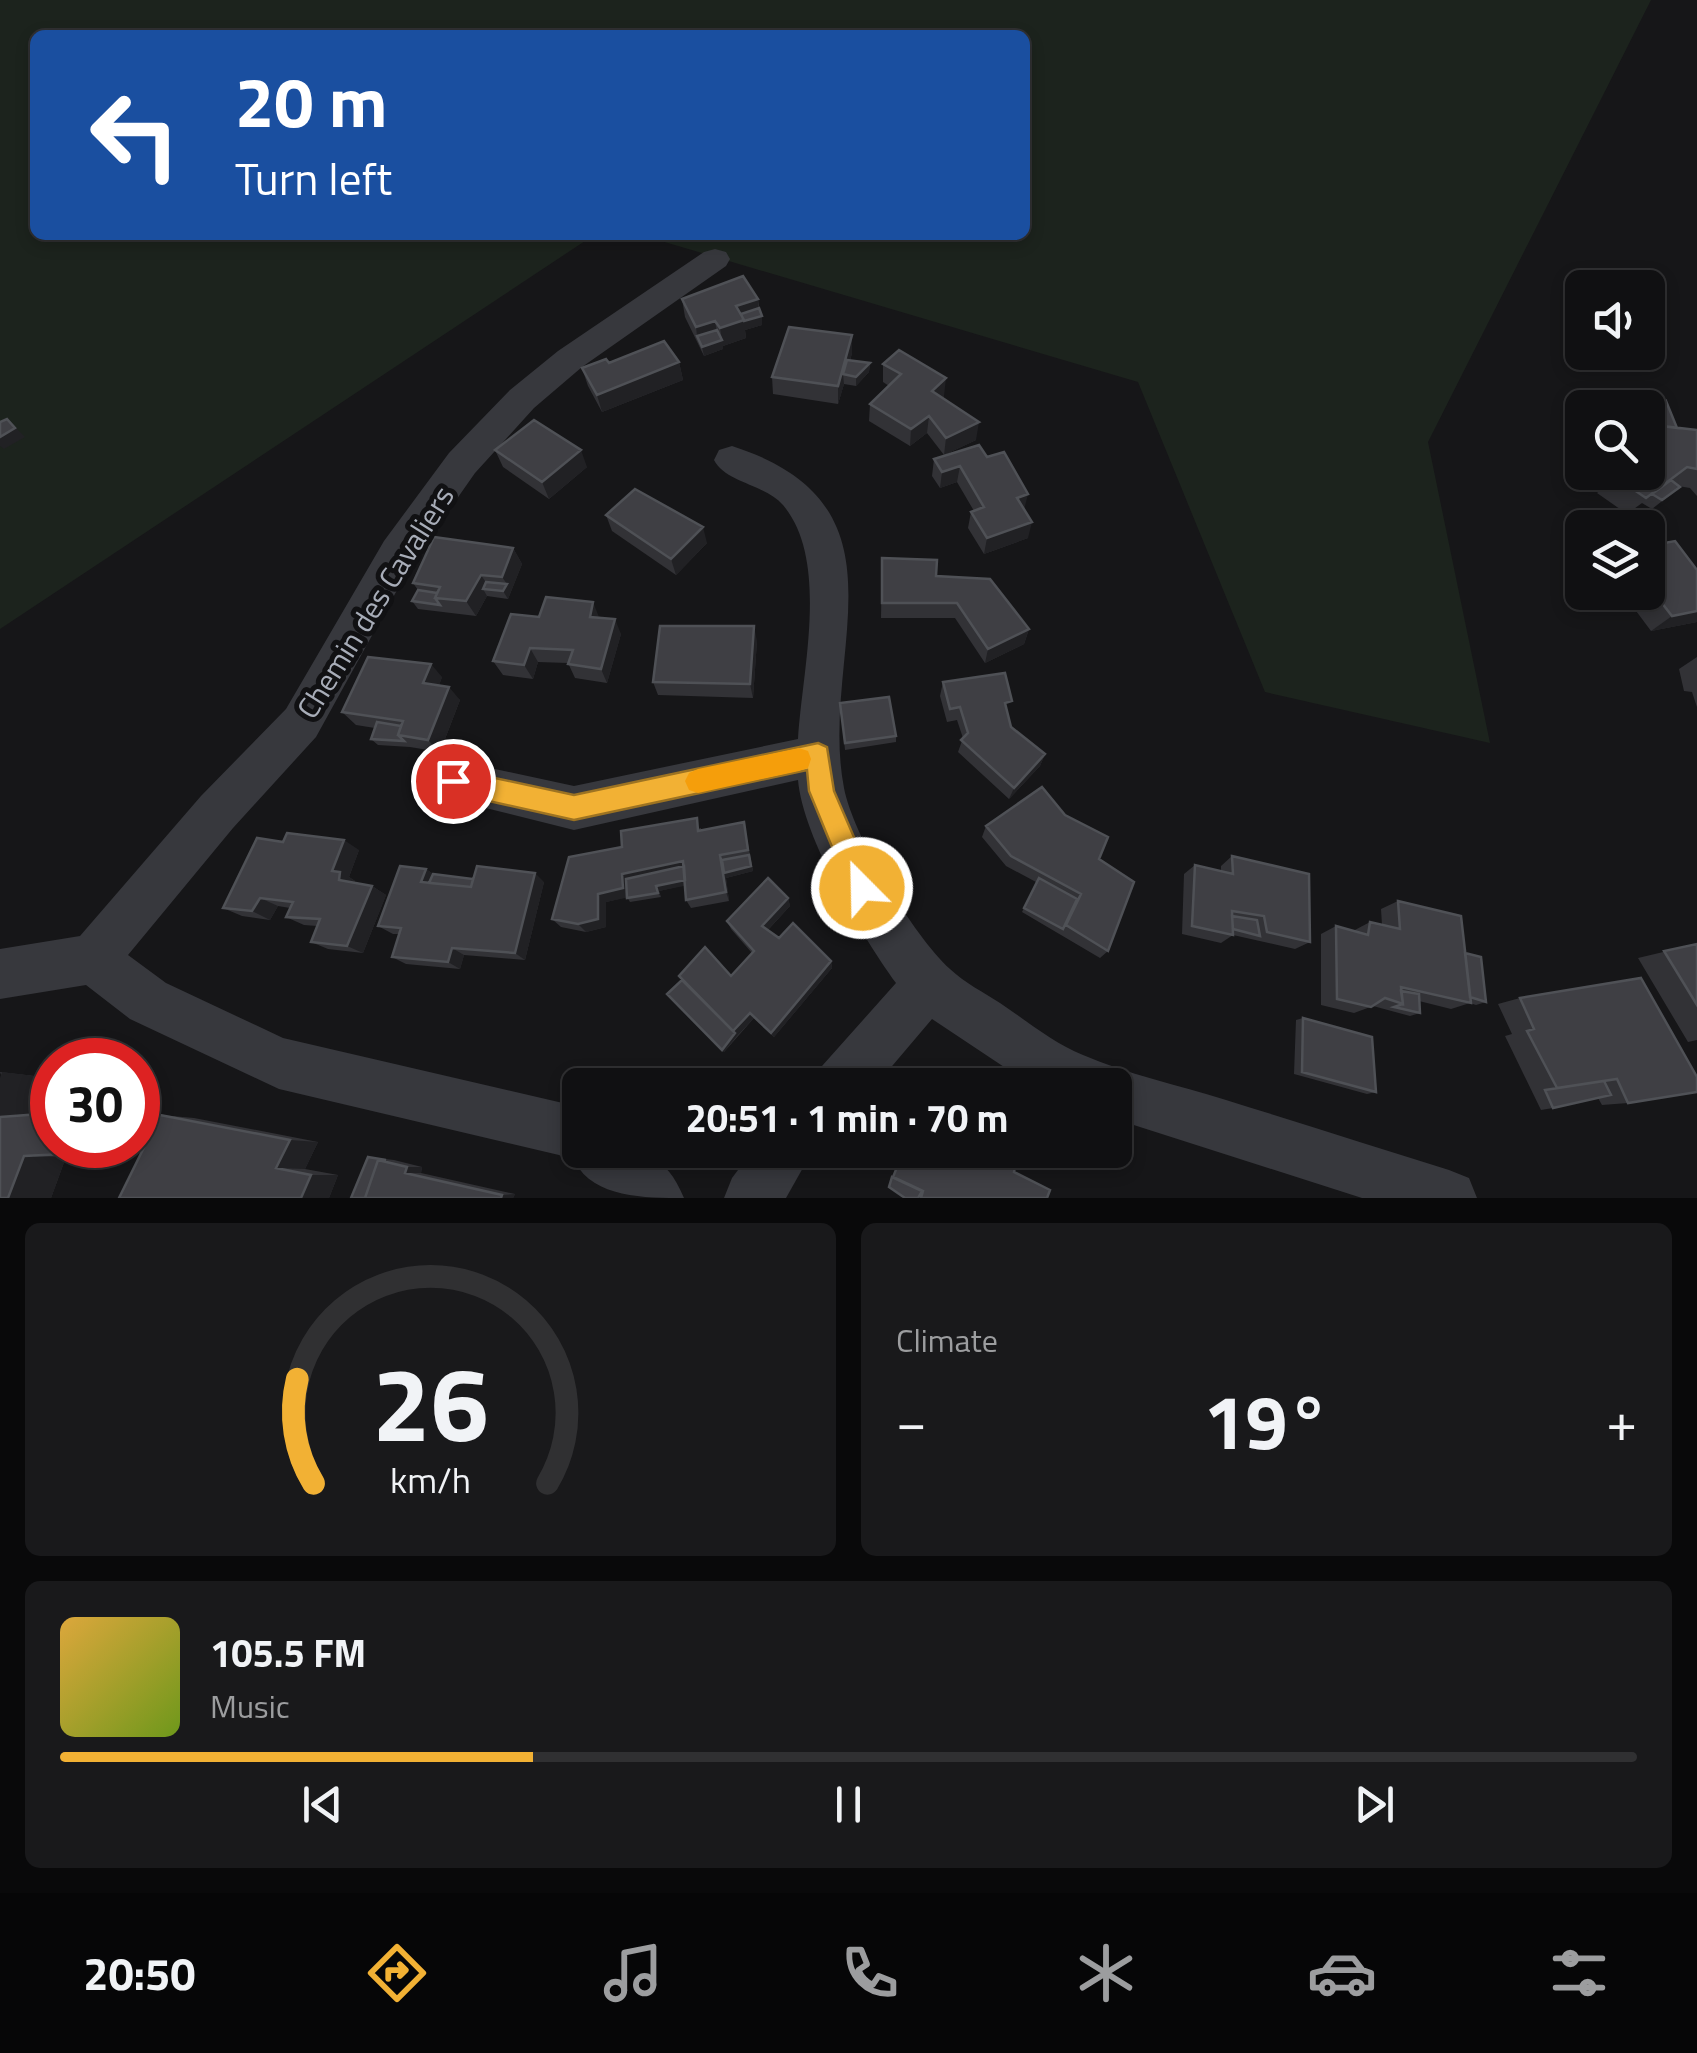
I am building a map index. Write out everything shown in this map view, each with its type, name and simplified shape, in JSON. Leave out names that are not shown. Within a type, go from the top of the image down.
[{"type":"street","name":"Chemin des Cavaliers","points":[[92,959],[217,812],[302,723],[398,552],[462,463],[522,399],[570,359],[714,259]]},
{"type":"street","points":[[732,460],[773,476],[800,498],[828,554],[828,631],[818,755],[822,791],[862,888],[928,984],[1050,1068]]},
{"type":"street","points":[[453,781],[574,808],[818,755]]},
{"type":"street","points":[[0,974],[92,959],[148,1001],[279,1063],[562,1128]]},
{"type":"street","points":[[856,1068],[928,984]]},
{"type":"street","points":[[1132,1097],[1449,1198]]},
{"type":"street","points":[[619,1168],[656,1198]]},
{"type":"street","points":[[752,1198],[773,1168]]},
{"type":"shaded area","points":[[0,0],[1651,0],[1428,442],[1490,743],[1265,692],[1138,382],[658,240],[1030,240],[1030,30],[30,30],[30,240],[586,240],[0,629]]},
{"type":"building","points":[[743,276],[758,299],[736,306],[744,320],[720,328],[715,321],[696,327],[682,299]]},
{"type":"building","points":[[759,308],[762,316],[744,321],[741,314]]},
{"type":"building","points":[[789,327],[852,335],[838,386],[772,377]]},
{"type":"building","points":[[717,330],[722,340],[702,347],[697,336]]},
{"type":"building","points":[[664,341],[679,362],[597,395],[582,368],[606,359],[609,363]]},
{"type":"building","points":[[899,350],[946,378],[932,391],[979,422],[946,438],[929,416],[911,429],[870,404],[901,374],[883,364]]},
{"type":"building","points":[[847,360],[870,363],[856,377],[843,374]]},
{"type":"building","points":[[1666,401],[1677,428],[1665,426]]},
{"type":"building","points":[[7,419],[15,428],[0,437],[0,422]]},
{"type":"building","points":[[534,420],[581,450],[542,482],[495,450]]},
{"type":"building","points":[[1665,426],[1697,430],[1697,469],[1687,467],[1665,484]]},
{"type":"building","points":[[979,445],[987,457],[1004,452],[1028,494],[1017,498],[1032,522],[987,538],[971,512],[984,507],[960,466],[942,472],[934,459]]},
{"type":"building","points":[[1671,480],[1680,487],[1662,500],[1652,494],[1665,490]]},
{"type":"building","points":[[635,489],[703,527],[671,559],[606,515]]},
{"type":"building","points":[[1634,490],[1657,490],[1646,498]]},
{"type":"building","points":[[434,537],[513,548],[502,577],[481,575],[466,601],[435,598],[440,587],[413,583]]},
{"type":"building","points":[[1675,541],[1697,570],[1697,611],[1672,616],[1665,607],[1665,543]]},
{"type":"building","points":[[882,558],[937,560],[936,576],[990,579],[1029,629],[988,649],[957,603],[882,603]]},
{"type":"building","points":[[486,582],[507,584],[503,591],[483,589]]},
{"type":"building","points":[[418,590],[437,593],[435,598],[440,605],[412,601]]},
{"type":"building","points":[[546,597],[593,602],[590,617],[615,619],[601,669],[568,664],[573,650],[530,648],[524,665],[493,661],[511,614],[539,617]]},
{"type":"building","points":[[660,626],[754,626],[750,684],[653,682]]},
{"type":"building","points":[[368,657],[431,664],[423,683],[449,687],[428,740],[398,735],[403,721],[342,712]]},
{"type":"building","points":[[1005,673],[1012,701],[1005,703],[1011,727],[1045,754],[1014,788],[961,740],[968,733],[960,707],[950,709],[943,682]]},
{"type":"building","points":[[889,697],[896,736],[845,743],[840,703]]},
{"type":"building","points":[[377,722],[401,726],[398,735],[404,741],[371,739]]},
{"type":"building","points":[[1042,787],[1065,815],[1108,837],[1099,859],[1134,882],[1108,951],[1066,925],[1081,894],[1011,856],[986,826]]},
{"type":"building","points":[[697,818],[698,831],[744,822],[748,850],[720,855],[726,892],[686,900],[683,861],[622,874],[623,888],[598,894],[598,919],[578,924],[552,919],[569,857],[622,847],[621,831]]},
{"type":"building","points":[[287,833],[344,840],[332,871],[340,872],[339,880],[372,886],[347,946],[311,942],[320,919],[286,917],[293,902],[260,898],[252,911],[223,908],[257,838],[283,842]]},
{"type":"building","points":[[749,855],[751,866],[724,873],[722,860]]},
{"type":"building","points":[[1232,856],[1309,874],[1310,942],[1267,932],[1264,916],[1232,911],[1233,935],[1192,926],[1195,865],[1233,874]]},
{"type":"building","points":[[400,866],[426,869],[421,882],[471,887],[477,866],[535,873],[515,953],[452,948],[448,962],[392,957],[401,928],[378,926]]},
{"type":"building","points":[[684,866],[685,880],[656,886],[658,893],[627,898],[626,879]]},
{"type":"building","points":[[433,874],[473,879],[471,887],[429,883]]},
{"type":"building","points":[[768,878],[788,898],[762,926],[779,938],[793,923],[831,961],[771,1033],[750,1013],[733,1031],[679,976],[705,947],[731,976],[754,951],[727,921]]},
{"type":"building","points":[[1039,878],[1077,899],[1063,929],[1024,908]]},
{"type":"building","points":[[1398,901],[1461,916],[1471,1003],[1401,987],[1403,1004],[1385,998],[1371,1007],[1337,999],[1336,926],[1368,935],[1370,922],[1400,929]]},
{"type":"building","points":[[1232,916],[1257,920],[1260,936],[1233,929]]},
{"type":"building","points":[[1697,944],[1697,1005],[1664,951]]},
{"type":"building","points":[[1465,953],[1481,957],[1486,1002],[1470,997]]},
{"type":"building","points":[[1641,978],[1697,1077],[1697,1092],[1628,1103],[1617,1079],[1557,1088],[1527,1031],[1534,1029],[1520,998]]},
{"type":"building","points":[[682,980],[735,1033],[722,1050],[667,994]]},
{"type":"building","points":[[1401,991],[1419,994],[1420,1013],[1394,1007],[1403,1004]]},
{"type":"building","points":[[1303,1018],[1372,1037],[1376,1092],[1302,1072]]},
{"type":"building","points":[[1604,1081],[1611,1095],[1553,1108],[1545,1090]]},
{"type":"building","points":[[30,1115],[30,1156],[24,1156],[8,1198],[0,1198],[0,1117]]},
{"type":"building","points":[[160,1115],[290,1140],[276,1168],[311,1175],[301,1198],[119,1198],[134,1168],[160,1168]]},
{"type":"building","points":[[368,1157],[386,1160],[378,1160],[365,1198],[351,1198]]},
{"type":"building","points":[[378,1160],[407,1167],[405,1173],[502,1195],[365,1198]]},
{"type":"building","points":[[897,1168],[1015,1168],[1014,1172],[1050,1190],[1047,1198],[921,1198],[923,1191],[893,1177]]},
{"type":"building","points":[[892,1177],[922,1191],[918,1198],[905,1198],[889,1187]]},
{"type":"slow traffic","points":[[698,781],[799,759]]},
{"type":"route","points":[[453,781],[574,808],[818,755],[822,791],[862,888]]}]
